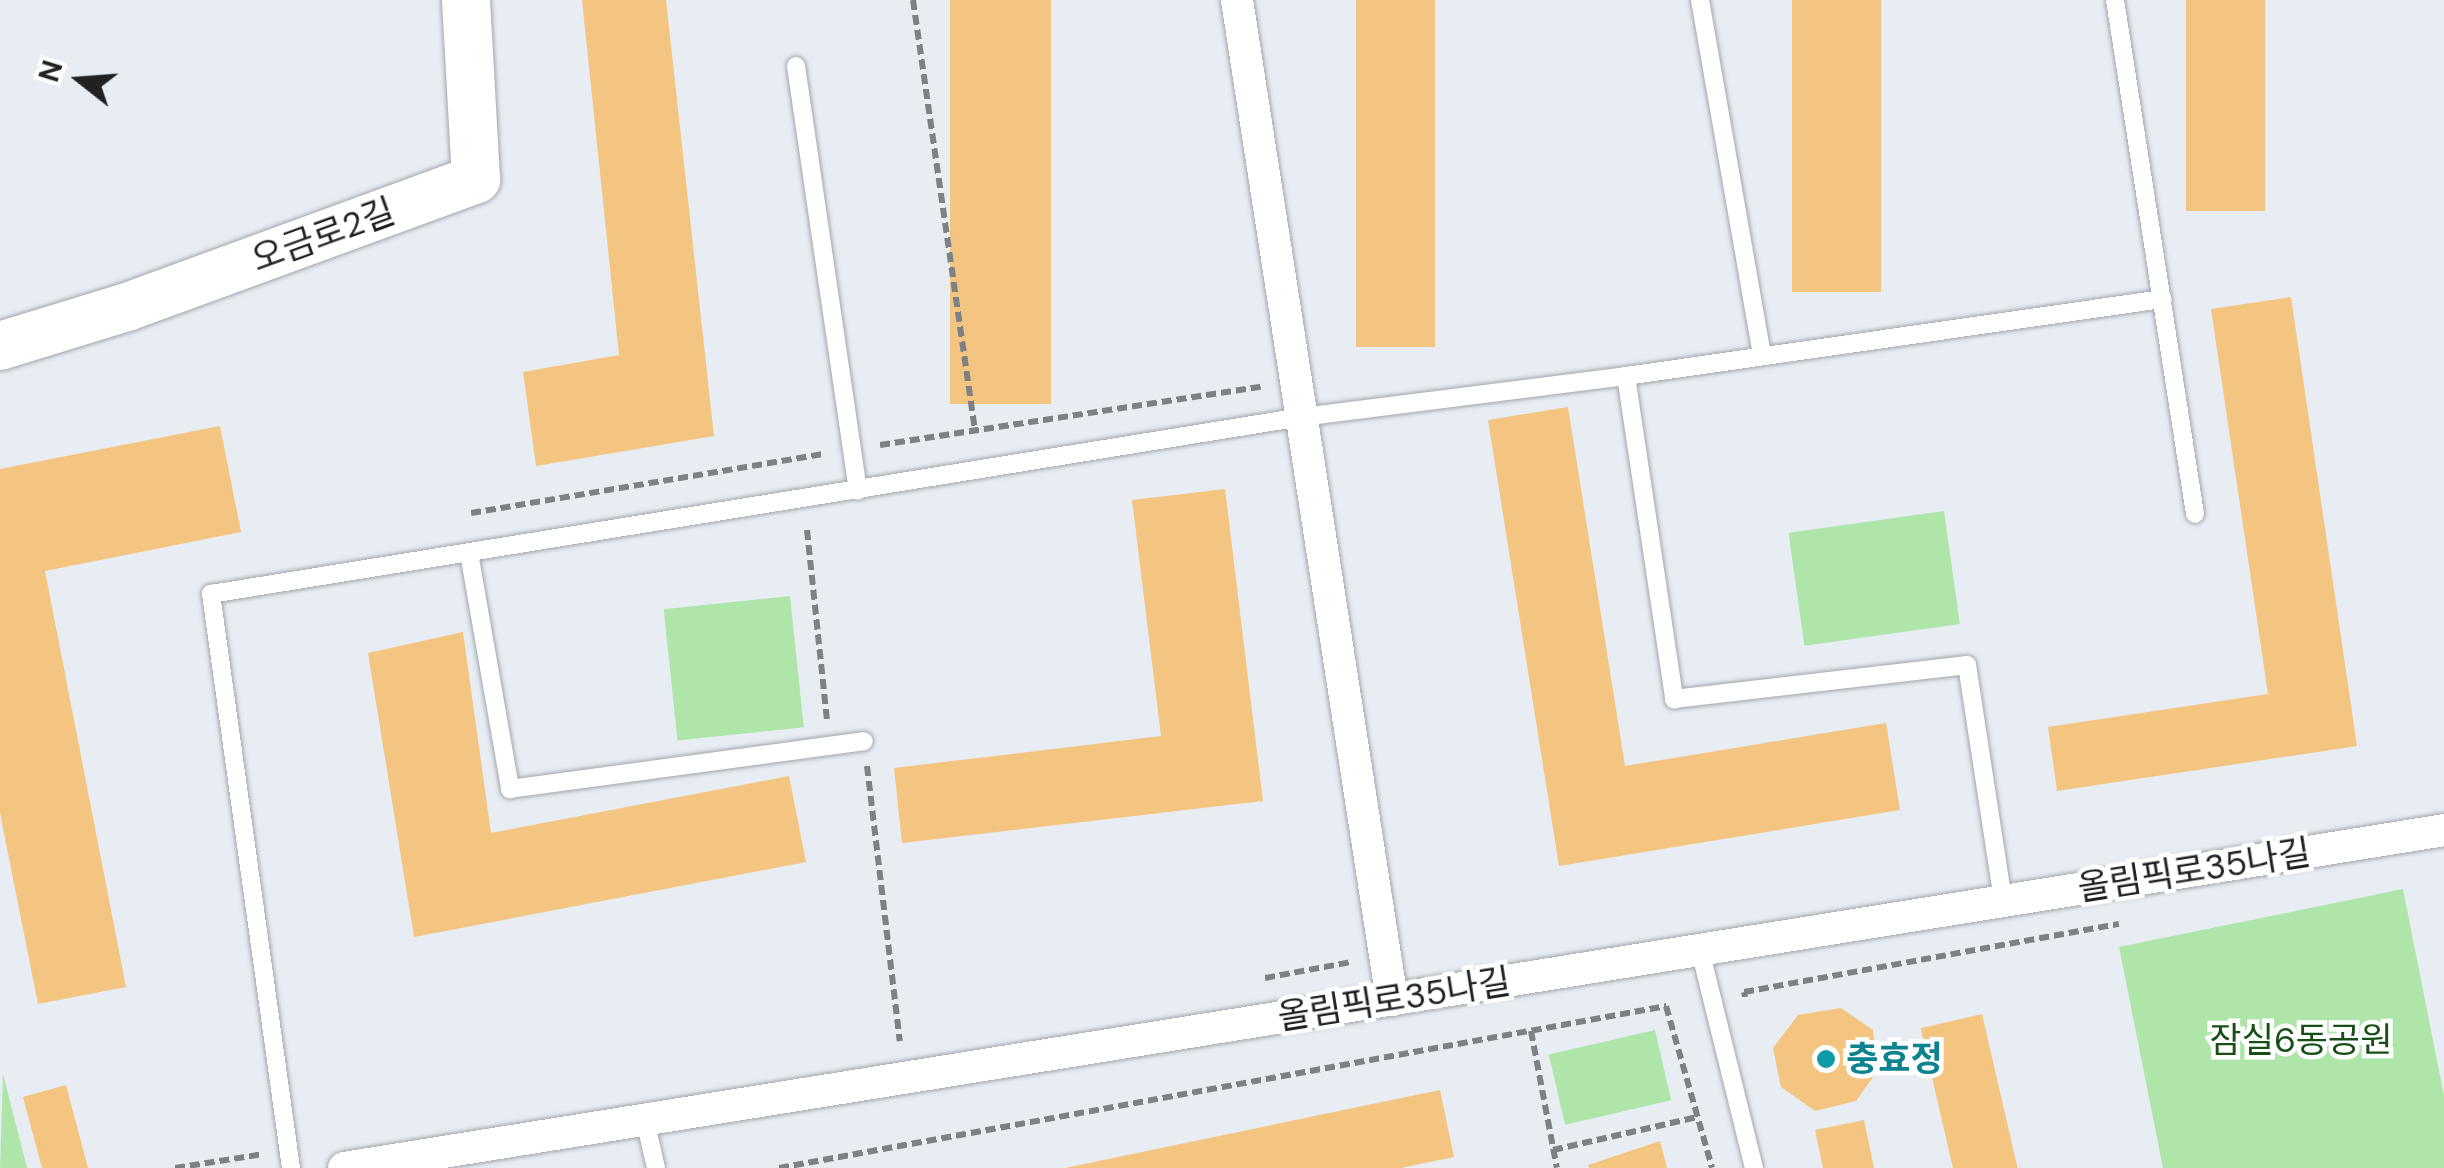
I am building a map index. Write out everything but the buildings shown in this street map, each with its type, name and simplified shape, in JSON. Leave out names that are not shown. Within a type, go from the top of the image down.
[{"type":"main road","name":"오금로2길","points":[[0,346],[127,307],[476,178],[466,0]]},
{"type":"street","points":[[1237,0],[1392,1000]]},
{"type":"street","name":"올림픽로35나길","points":[[344,1168],[2444,830]]},
{"type":"lane","points":[[1700,0],[1762,355]]},
{"type":"lane","points":[[2115,0],[2195,514]]},
{"type":"lane","points":[[796,66],[858,491]]},
{"type":"lane","points":[[291,1168],[211,594],[1302,417],[1626,376],[2162,298]]},
{"type":"lane","points":[[1626,376],[1674,699],[1966,665],[2002,901]]},
{"type":"lane","points":[[469,553],[510,789],[864,740]]},
{"type":"lane","points":[[1700,950],[1754,1168]]},
{"type":"lane","points":[[645,1120],[656,1168]]},
{"type":"path","points":[[913,0],[975,429]]},
{"type":"path","points":[[807,530],[830,745]]},
{"type":"path","points":[[864,740],[901,1052]]},
{"type":"path","points":[[1744,992],[2129,922]]},
{"type":"path","points":[[779,1168],[1666,1006],[1712,1168]]},
{"type":"path","points":[[1530,1031],[1555,1167]]},
{"type":"path","points":[[1553,1150],[1697,1117]]},
{"type":"green space","points":[[1944,511],[1960,624],[1804,646],[1789,533]]},
{"type":"green space","points":[[790,596],[804,727],[677,741],[664,609]]},
{"type":"green space","name":"잠실6동공원","points":[[2403,889],[2444,1096],[2444,1168],[2163,1168],[2119,947]]},
{"type":"green space","points":[[1655,1030],[1671,1100],[1565,1125],[1549,1055]]},
{"type":"green space","points":[[3,1074],[27,1168],[0,1168]]},
{"type":"place","name":"충효정","points":[[1826,1059]]}]
